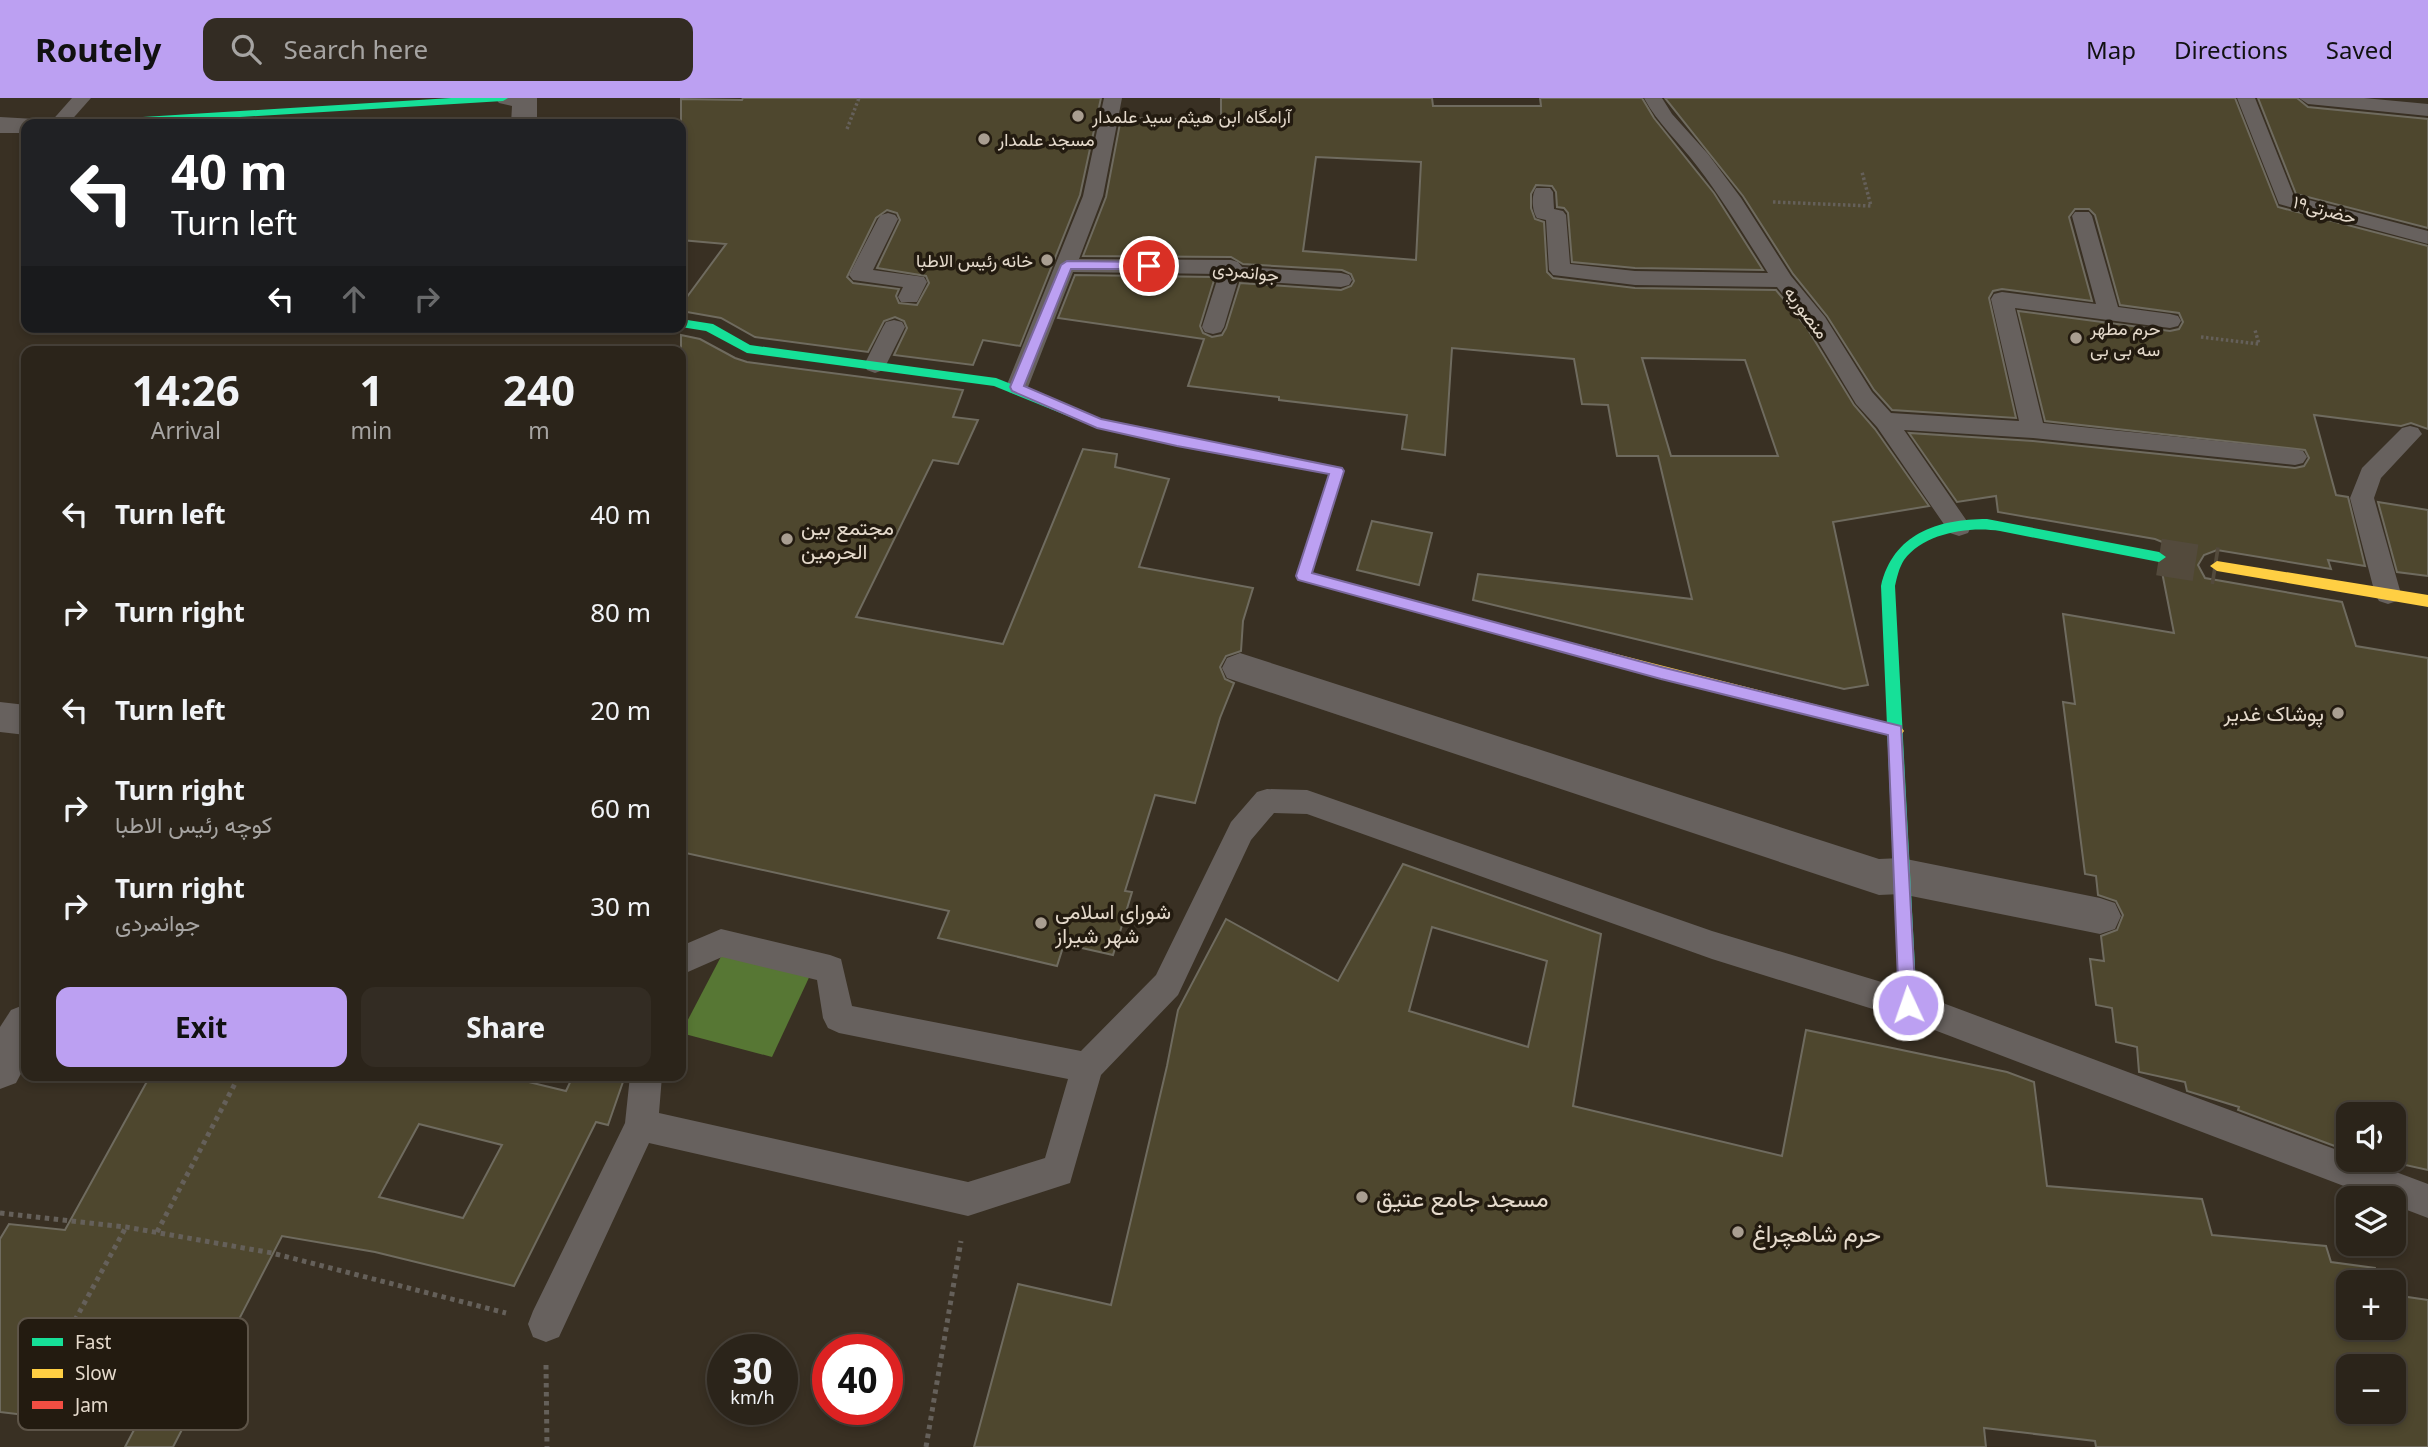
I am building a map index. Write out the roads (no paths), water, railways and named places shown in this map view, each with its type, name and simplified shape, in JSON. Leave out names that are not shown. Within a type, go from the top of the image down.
[{"type":"street","points":[[143,119],[351,103],[519,103]]},
{"type":"street","points":[[0,125],[21,125]]},
{"type":"street","points":[[686,324],[709,327],[747,349],[1017,387],[1097,423],[1177,442],[1337,471],[1304,576],[1661,673],[1896,731]]},
{"type":"street","points":[[1908,1005],[1888,586],[1893,562],[1909,543],[1959,527],[1983,524],[2159,557]]},
{"type":"street","points":[[2217,566],[2428,601]]},
{"type":"street","points":[[1240,668],[1879,877],[1901,876],[2100,916]]},
{"type":"street","points":[[0,717],[21,719]]},
{"type":"street","points":[[0,1068],[21,1032]]},
{"type":"lane","points":[[63,119],[82,98]]},
{"type":"lane","points":[[1017,387],[1093,196],[1113,98]]},
{"type":"lane","name":"منصوریه","points":[[1653,98],[1664,117],[1701,158],[1734,202],[1783,280],[1817,322],[1864,398],[1885,421],[1959,527]]},
{"type":"lane","name":"حضرتی۱۹","points":[[2246,98],[2286,200],[2428,238]]},
{"type":"lane","points":[[2308,98],[2428,110]]},
{"type":"lane","points":[[1543,191],[1544,214],[1556,215],[1560,270],[1635,278],[1783,280]]},
{"type":"lane","points":[[2082,216],[2109,313]]},
{"type":"lane","points":[[888,219],[860,275],[916,282],[909,298]]},
{"type":"lane","name":"جوانمردی","points":[[1067,265],[1231,267],[1230,273],[1341,280]]},
{"type":"lane","points":[[1213,327],[1230,273]]},
{"type":"lane","points":[[2033,430],[2002,299],[2170,321]]},
{"type":"lane","points":[[875,365],[894,327]]},
{"type":"lane","points":[[1885,421],[2033,430],[2295,457]]},
{"type":"lane","points":[[2388,594],[2362,498],[2370,474],[2410,435]]},
{"type":"lane","points":[[641,1125],[968,1199],[1058,1171],[1087,1067],[1167,985],[1241,831],[1267,801],[1307,802],[1712,945],[1908,1005],[2428,1201]]},
{"type":"lane","points":[[686,959],[721,943],[830,969],[839,1018],[1087,1067]]},
{"type":"lane","points":[[546,1324],[641,1125],[645,1081]]},
{"type":"tunnel","points":[[2159,557],[2217,566]]},
{"type":"place","name":"آرامگاه ابن هیثم سید علمدار","points":[[1078,116]]},
{"type":"place","name":"مسجد علمدار","points":[[984,139]]},
{"type":"place","name":"خانه رئیس الاطبا","points":[[1047,260]]},
{"type":"place","name":"حرم مطهر سه بی بی","points":[[2076,338]]},
{"type":"place","name":"مجتمع بین الحرمین","points":[[787,539]]},
{"type":"place","name":"پوشاک غدیر","points":[[2338,713]]},
{"type":"place","name":"شورای اسلامی شهر شیراز","points":[[1041,923]]},
{"type":"place","name":"مسجد جامع عتیق","points":[[1362,1197]]},
{"type":"place","name":"حرم شاهچراغ","points":[[1738,1232]]}]
